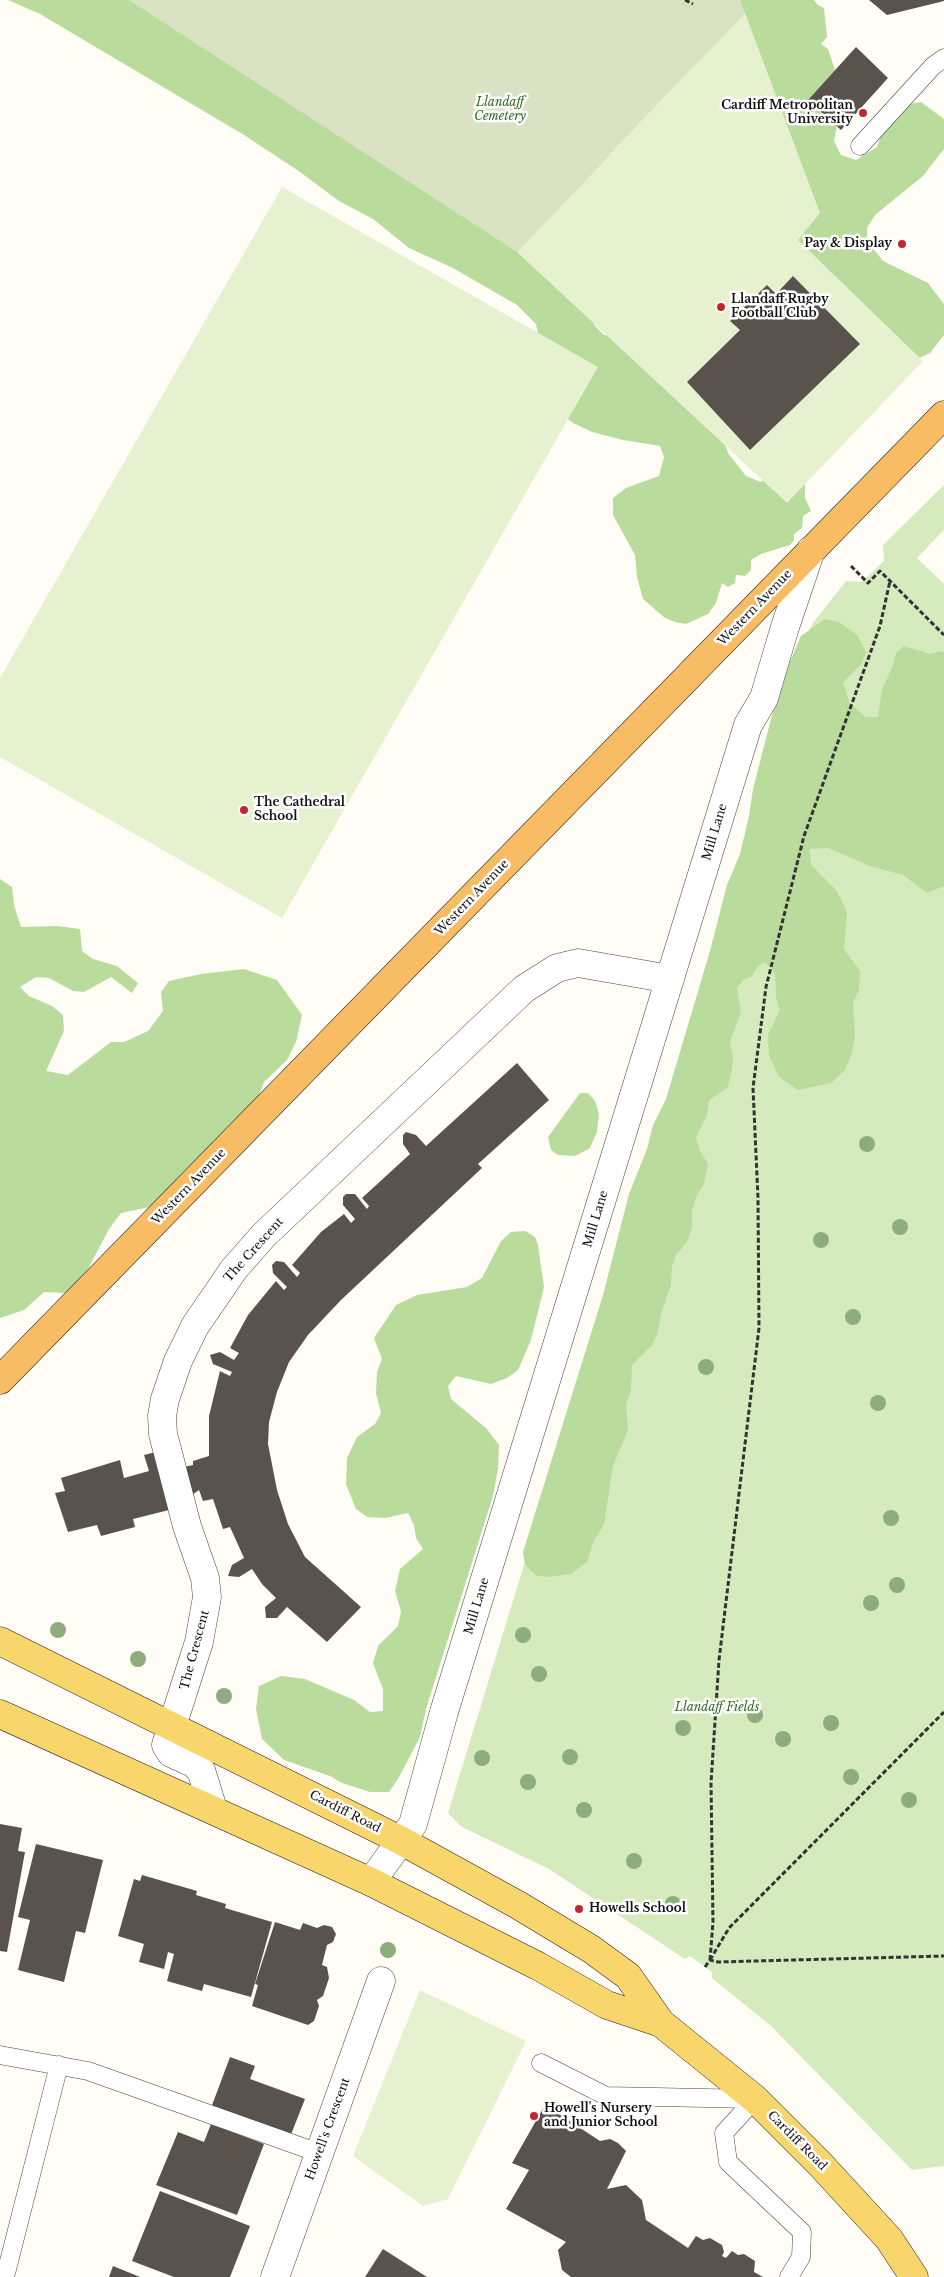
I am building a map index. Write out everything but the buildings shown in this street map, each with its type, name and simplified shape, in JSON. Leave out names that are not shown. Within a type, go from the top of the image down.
[{"type":"highway","name":"Western Avenue","points":[[0,1380],[944,416]]},
{"type":"main road","name":"Cardiff Road","points":[[0,1641],[400,1840],[494,1892],[591,1950],[628,1976],[661,2023],[755,2099],[820,2164],[889,2239],[914,2277]]},
{"type":"main road","name":"Cardiff Road","points":[[0,1714],[371,1882],[538,1966],[607,2005],[661,2023]]},
{"type":"street","name":"Mill Lane","points":[[371,1882],[413,1824],[447,1702],[748,725],[764,698],[811,550]]},
{"type":"street","name":"The Crescent","points":[[213,1809],[201,1770],[193,1763],[172,1753],[166,1745],[170,1726],[180,1705],[200,1642],[207,1597],[205,1578],[187,1526],[166,1443],[162,1416],[165,1399],[178,1361],[195,1326],[215,1294],[264,1235],[512,1000],[541,977],[557,968],[578,963],[670,979]]},
{"type":"street","name":"Howell's Crescent","points":[[275,2277],[381,1981]]},
{"type":"lane","points":[[860,146],[933,66],[944,58]]},
{"type":"lane","points":[[0,2055],[88,2071],[318,2153]]},
{"type":"lane","points":[[541,2063],[606,2096],[755,2099]]},
{"type":"lane","points":[[5,2277],[59,2065]]},
{"type":"lane","points":[[755,2099],[724,2132],[728,2162],[802,2232],[801,2257],[789,2277]]},
{"type":"path","points":[[685,0],[693,4]]},
{"type":"path","points":[[851,566],[868,582],[880,571],[944,635]]},
{"type":"path","points":[[710,1960],[713,1922],[712,1782],[719,1660],[759,1328],[758,1198],[753,1088],[766,987],[804,836],[880,626],[890,581]]},
{"type":"path","points":[[705,1967],[729,1928],[944,1712]]},
{"type":"path","points":[[710,1960],[718,1962],[944,1956]]},
{"type":"green space","points":[[8,0],[240,0],[611,152],[598,177],[603,307],[594,325],[604,335],[623,336],[721,431],[728,453],[746,476],[761,482],[768,476],[805,474],[805,498],[811,511],[803,516],[802,528],[794,534],[794,540],[790,545],[761,554],[751,560],[751,570],[745,576],[736,575],[735,583],[728,587],[722,583],[716,603],[708,614],[686,624],[665,618],[643,599],[637,577],[635,555],[613,515],[613,498],[626,488],[659,476],[664,457],[660,446],[623,440],[592,432],[573,423],[554,408],[536,324],[517,305],[453,268],[409,248],[373,219],[339,201],[300,172],[244,135],[40,14]]},
{"type":"green space","name":"Llandaff Cemetery","points":[[129,0],[740,0],[745,13],[517,252]]},
{"type":"green space","points":[[697,0],[814,0],[824,8],[827,37],[821,44],[828,49],[835,70],[808,100],[837,126],[834,141],[841,155],[856,160],[877,147],[885,123],[903,105],[921,102],[944,119],[944,149],[923,176],[875,215],[867,228],[867,241],[883,261],[928,283],[944,304],[944,335],[930,353],[908,363],[883,352],[685,105],[694,70]]},
{"type":"green space","name":"Llandaff Rugby Football Club","points":[[745,13],[820,213],[798,240],[923,361],[787,503],[517,252]]},
{"type":"green space","points":[[282,187],[598,367],[282,918],[0,757],[0,678]]},
{"type":"green space","name":"Llandaff Fields","points":[[944,485],[944,530],[917,558],[944,584],[944,2166],[912,2170],[771,2026],[712,1978],[712,1972],[690,1956],[685,1959],[549,1869],[462,1827],[448,1813],[703,980],[802,644],[813,623],[846,581],[861,582],[884,561],[883,545]]},
{"type":"green space","points":[[825,619],[839,622],[857,635],[866,652],[861,665],[843,682],[849,702],[865,717],[878,717],[882,690],[896,653],[904,646],[930,654],[944,652],[944,886],[927,893],[903,875],[870,866],[828,848],[810,849],[811,865],[837,891],[847,912],[844,949],[860,971],[859,990],[853,1002],[855,1035],[852,1053],[845,1070],[831,1083],[798,1090],[779,1077],[769,1055],[768,1035],[780,1010],[776,997],[775,973],[765,962],[758,966],[752,976],[743,980],[737,988],[741,1012],[730,1042],[733,1057],[731,1076],[727,1088],[709,1100],[707,1115],[696,1137],[700,1151],[708,1164],[704,1184],[696,1197],[692,1211],[692,1227],[687,1242],[676,1255],[672,1266],[671,1285],[661,1314],[658,1332],[652,1345],[632,1365],[631,1391],[626,1403],[628,1430],[613,1466],[604,1524],[593,1543],[587,1562],[571,1574],[550,1577],[537,1576],[525,1565],[523,1552],[603,1295],[629,1194],[647,1149],[653,1125],[666,1099],[710,951],[727,885],[740,854],[753,789],[780,684],[801,636]]},
{"type":"green space","points":[[0,879],[12,887],[14,905],[21,927],[58,926],[80,929],[82,951],[93,959],[117,966],[138,983],[132,993],[111,977],[84,992],[73,991],[49,978],[36,977],[20,987],[29,996],[52,1006],[63,1015],[64,1031],[46,1071],[68,1075],[111,1042],[124,1042],[148,1031],[163,1011],[161,992],[169,981],[201,974],[244,969],[277,980],[302,1015],[296,1042],[287,1060],[264,1082],[254,1108],[155,1206],[121,1213],[109,1229],[88,1269],[67,1293],[44,1292],[24,1310],[0,1318]]},
{"type":"green space","points":[[580,1093],[588,1093],[595,1101],[599,1114],[597,1132],[590,1148],[575,1156],[558,1155],[551,1150],[548,1137]]},
{"type":"green space","points":[[525,1231],[535,1237],[538,1245],[544,1287],[531,1340],[518,1370],[507,1378],[491,1384],[456,1376],[448,1386],[451,1399],[486,1428],[499,1445],[498,1469],[493,1496],[426,1709],[420,1737],[389,1792],[370,1792],[284,1760],[262,1739],[256,1709],[259,1686],[281,1676],[305,1679],[354,1700],[370,1712],[383,1711],[383,1689],[373,1663],[378,1646],[398,1626],[401,1611],[395,1591],[400,1569],[423,1549],[416,1538],[414,1525],[408,1513],[385,1518],[367,1517],[356,1509],[346,1484],[347,1458],[357,1437],[375,1424],[381,1413],[376,1393],[377,1372],[382,1359],[374,1338],[396,1305],[417,1295],[467,1287],[482,1278],[501,1241],[511,1232]]},
{"type":"green space","points":[[420,1990],[526,2041],[448,2199],[423,2206],[353,2156]]},
{"type":"place","name":"Cardiff Metropolitan University","points":[[863,113]]},
{"type":"place","name":"Pay & Display","points":[[902,244]]},
{"type":"place","name":"Llandaff Rugby Football Club","points":[[721,307]]},
{"type":"place","name":"The Cathedral School","points":[[244,810]]},
{"type":"place","name":"Howells School","points":[[579,1909]]},
{"type":"place","name":"Howell's Nursery and Junior School","points":[[534,2116]]}]
